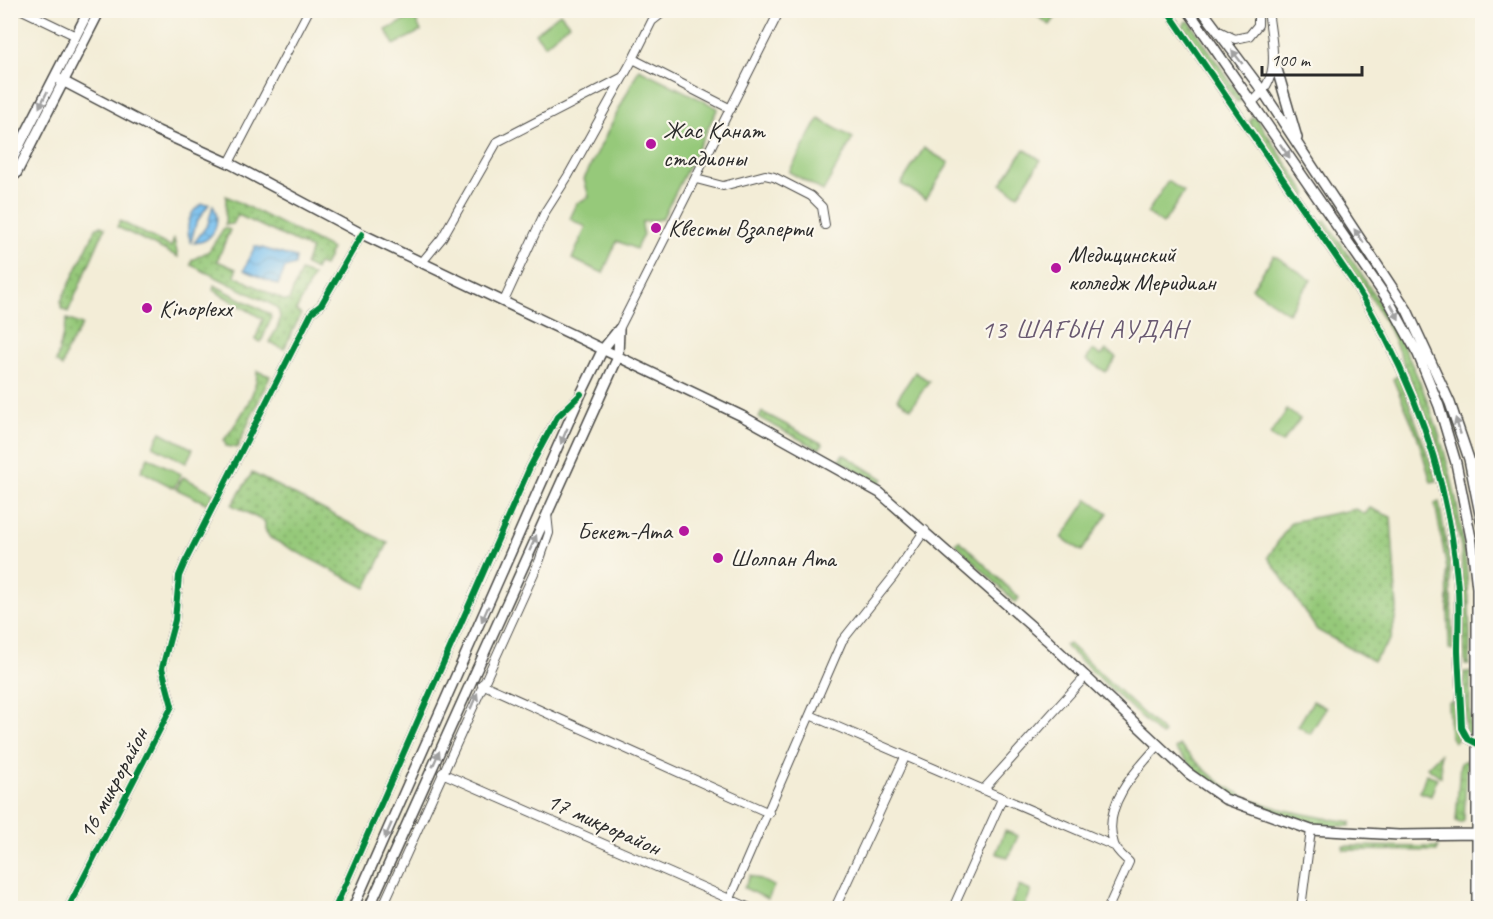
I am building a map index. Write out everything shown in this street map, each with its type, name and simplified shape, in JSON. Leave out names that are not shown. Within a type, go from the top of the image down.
[{"type":"main road","points":[[10,178],[16,174],[89,10]]},
{"type":"main road","points":[[10,164],[100,10]]},
{"type":"main road","points":[[1188,10],[1390,303],[1418,354],[1439,406],[1456,463],[1472,543],[1477,588],[1480,746],[1477,909]]},
{"type":"main road","points":[[1202,10],[1264,93],[1301,152],[1387,276],[1430,354],[1469,459],[1482,524]]},
{"type":"main road","points":[[1274,59],[1301,152]]},
{"type":"main road","points":[[59,79],[158,131],[229,163],[362,234],[423,261],[742,416],[880,494],[925,530],[1086,676],[1188,773],[1225,799],[1311,830],[1480,836]]},
{"type":"main road","points":[[353,909],[581,394],[603,350],[619,329]]},
{"type":"main road","points":[[369,909],[547,510],[618,357],[619,329]]},
{"type":"main road","points":[[399,806],[412,812]]},
{"type":"street","points":[[22,10],[76,36]]},
{"type":"street","points":[[229,163],[309,10]]},
{"type":"street","points":[[504,301],[545,212],[623,77],[652,21],[666,10]]},
{"type":"street","points":[[619,329],[780,10]]},
{"type":"street","points":[[1167,10],[1380,323],[1420,410],[1450,519],[1458,580],[1462,728],[1468,739],[1480,746]]},
{"type":"street","points":[[1212,25],[1226,35],[1243,39],[1254,32],[1258,10]]},
{"type":"street","points":[[1251,103],[1264,93],[1270,83],[1274,59],[1268,10]]},
{"type":"street","points":[[633,59],[731,109]]},
{"type":"street","points":[[423,261],[442,238],[497,142],[623,77]]},
{"type":"street","points":[[696,179],[723,186],[765,175],[774,177],[811,196],[822,207],[825,225]]},
{"type":"street","name":"16 микрорайон","points":[[68,909],[172,706],[162,668],[175,620],[179,576],[185,562],[312,312],[321,305],[362,234]]},
{"type":"street","points":[[334,909],[530,467],[557,417],[581,394]]},
{"type":"street","points":[[382,909],[539,562],[549,533],[547,510]]},
{"type":"street","points":[[729,901],[842,641],[893,577],[925,530]]},
{"type":"street","points":[[983,790],[1086,676]]},
{"type":"street","points":[[482,684],[769,813]]},
{"type":"street","points":[[810,715],[1114,846],[1128,862],[1108,909]]},
{"type":"street","points":[[1114,846],[1110,823],[1119,796],[1140,765],[1158,746]]},
{"type":"street","points":[[835,909],[905,757]]},
{"type":"street","name":"17 микрорайон","points":[[442,773],[750,909]]},
{"type":"street","points":[[953,909],[1002,799]]},
{"type":"street","points":[[1301,909],[1311,830]]},
{"type":"green space","points":[[1041,10],[1060,11],[1050,25],[1037,16]]},
{"type":"green space","points":[[560,13],[569,24],[545,45],[535,33]]},
{"type":"green space","points":[[414,16],[421,31],[394,45],[386,30]]},
{"type":"green space","points":[[1186,21],[1190,22],[1241,101],[1237,102],[1183,27]]},
{"type":"green space","name":"Жас Қанат стадионы","points":[[639,69],[718,108],[662,219],[642,222],[643,234],[636,249],[617,241],[603,273],[572,259],[586,227],[570,219],[577,203],[589,197],[584,179]]},
{"type":"green space","points":[[1252,117],[1256,118],[1307,194],[1303,198],[1249,123]]},
{"type":"green space","points":[[819,119],[853,138],[823,191],[789,172]]},
{"type":"green space","points":[[924,148],[949,163],[926,199],[901,184]]},
{"type":"green space","points":[[1024,149],[1041,160],[1018,195],[1001,184]]},
{"type":"green space","points":[[1168,181],[1184,192],[1163,224],[1147,213]]},
{"type":"green space","points":[[226,196],[332,249],[324,266],[318,264],[315,270],[305,265],[311,249],[238,215],[233,224],[225,225]]},
{"type":"green space","points":[[1325,220],[1388,318],[1406,352],[1436,426],[1448,465],[1464,545],[1470,625],[1469,665],[1465,665],[1461,547],[1436,439],[1390,331],[1372,299],[1320,224]]},
{"type":"green space","points":[[120,221],[171,247],[174,239],[178,257],[117,227]]},
{"type":"green space","points":[[97,227],[105,228],[68,312],[61,308],[61,301]]},
{"type":"green space","points":[[224,228],[230,230],[217,261],[236,269],[235,276],[285,301],[289,300],[301,271],[313,276],[296,311],[301,314],[284,349],[269,342],[280,320],[275,306],[191,265],[192,260],[209,251]]},
{"type":"green space","points":[[1274,255],[1311,280],[1288,313],[1252,288]]},
{"type":"green space","points":[[214,285],[270,314],[271,319],[261,342],[255,340],[263,319],[213,290]]},
{"type":"green space","points":[[67,319],[82,325],[67,350],[62,367],[56,362]]},
{"type":"green space","points":[[1093,350],[1101,356],[1106,350],[1116,357],[1106,372],[1086,360]]},
{"type":"green space","points":[[257,371],[270,376],[237,448],[226,446],[224,440],[250,398]]},
{"type":"green space","points":[[915,372],[929,381],[911,408],[897,399]]},
{"type":"green space","points":[[1399,375],[1437,481],[1431,482],[1417,435],[1393,379]]},
{"type":"green space","points":[[1287,410],[1300,419],[1282,443],[1270,435]]},
{"type":"green space","points":[[762,412],[823,444],[819,449],[759,418]]},
{"type":"green space","points":[[161,432],[193,449],[186,463],[153,446]]},
{"type":"green space","points":[[843,454],[883,479],[879,484],[839,460]]},
{"type":"green space","points":[[148,457],[181,474],[174,488],[141,471]]},
{"type":"green space","points":[[252,473],[388,543],[366,588],[270,538],[265,530],[265,522],[232,505]]},
{"type":"green space","points":[[183,477],[214,493],[208,504],[176,489]]},
{"type":"green space","points":[[1088,499],[1108,513],[1082,551],[1062,538]]},
{"type":"green space","points":[[1439,502],[1450,565],[1453,650],[1449,649],[1447,569],[1435,503]]},
{"type":"green space","points":[[1370,508],[1391,517],[1397,609],[1391,639],[1373,661],[1317,630],[1268,557],[1291,522],[1356,509],[1365,514]]},
{"type":"green space","points":[[959,540],[1019,598],[1016,603],[955,543]]},
{"type":"green space","points":[[1069,644],[1164,733],[1161,736],[1065,646]]},
{"type":"green space","points":[[1464,672],[1470,672],[1470,738],[1465,733]]},
{"type":"green space","points":[[1313,701],[1326,708],[1310,734],[1298,726]]},
{"type":"green space","points":[[1453,701],[1458,739],[1454,742],[1450,735],[1448,703]]},
{"type":"green space","points":[[1179,745],[1215,779],[1236,792],[1284,810],[1351,822],[1350,826],[1332,826],[1295,820],[1240,800],[1200,774],[1175,749]]},
{"type":"green space","points":[[1440,754],[1441,777],[1427,767]]},
{"type":"green space","points":[[1467,760],[1464,821],[1460,823],[1456,821],[1460,763]]},
{"type":"green space","points":[[1426,774],[1437,778],[1431,796],[1420,792]]},
{"type":"green space","points":[[1005,831],[1018,836],[1008,858],[996,853]]},
{"type":"green space","points":[[1343,846],[1438,847],[1437,851],[1344,850]]},
{"type":"green space","points":[[750,875],[774,886],[768,899],[744,888]]},
{"type":"green space","points":[[1019,886],[1031,891],[1024,908],[1011,904]]},
{"type":"water","points":[[202,204],[209,204],[196,223],[191,242],[188,231],[189,220]]},
{"type":"water","points":[[213,205],[217,218],[214,230],[207,239],[194,243],[208,224]]},
{"type":"water","points":[[255,246],[296,258],[295,265],[285,268],[278,285],[244,270]]},
{"type":"cycle path","points":[[1167,10],[1352,280],[1373,315],[1408,386],[1435,460],[1452,538],[1458,596],[1462,728],[1468,739],[1482,746]]},
{"type":"cycle path","points":[[68,908],[172,706],[162,668],[175,620],[179,576],[185,562],[312,312],[321,305],[362,234]]},
{"type":"cycle path","points":[[335,908],[530,467],[557,417],[581,394]]},
{"type":"place","name":"Жас Қанат стадионы","points":[[651,144]]},
{"type":"place","name":"Квесты Взаперти","points":[[656,228]]},
{"type":"place","name":"Медицинский колледж Меридиан","points":[[1056,268]]},
{"type":"place","name":"Kinoplexx","points":[[147,308]]},
{"type":"place","name":"Бекет-Ата","points":[[684,531]]},
{"type":"place","name":"Шолпан Ата","points":[[718,558]]},
{"type":"district","name":"13 ШАҒЫН АУДАН","points":[[1085,329]]}]
